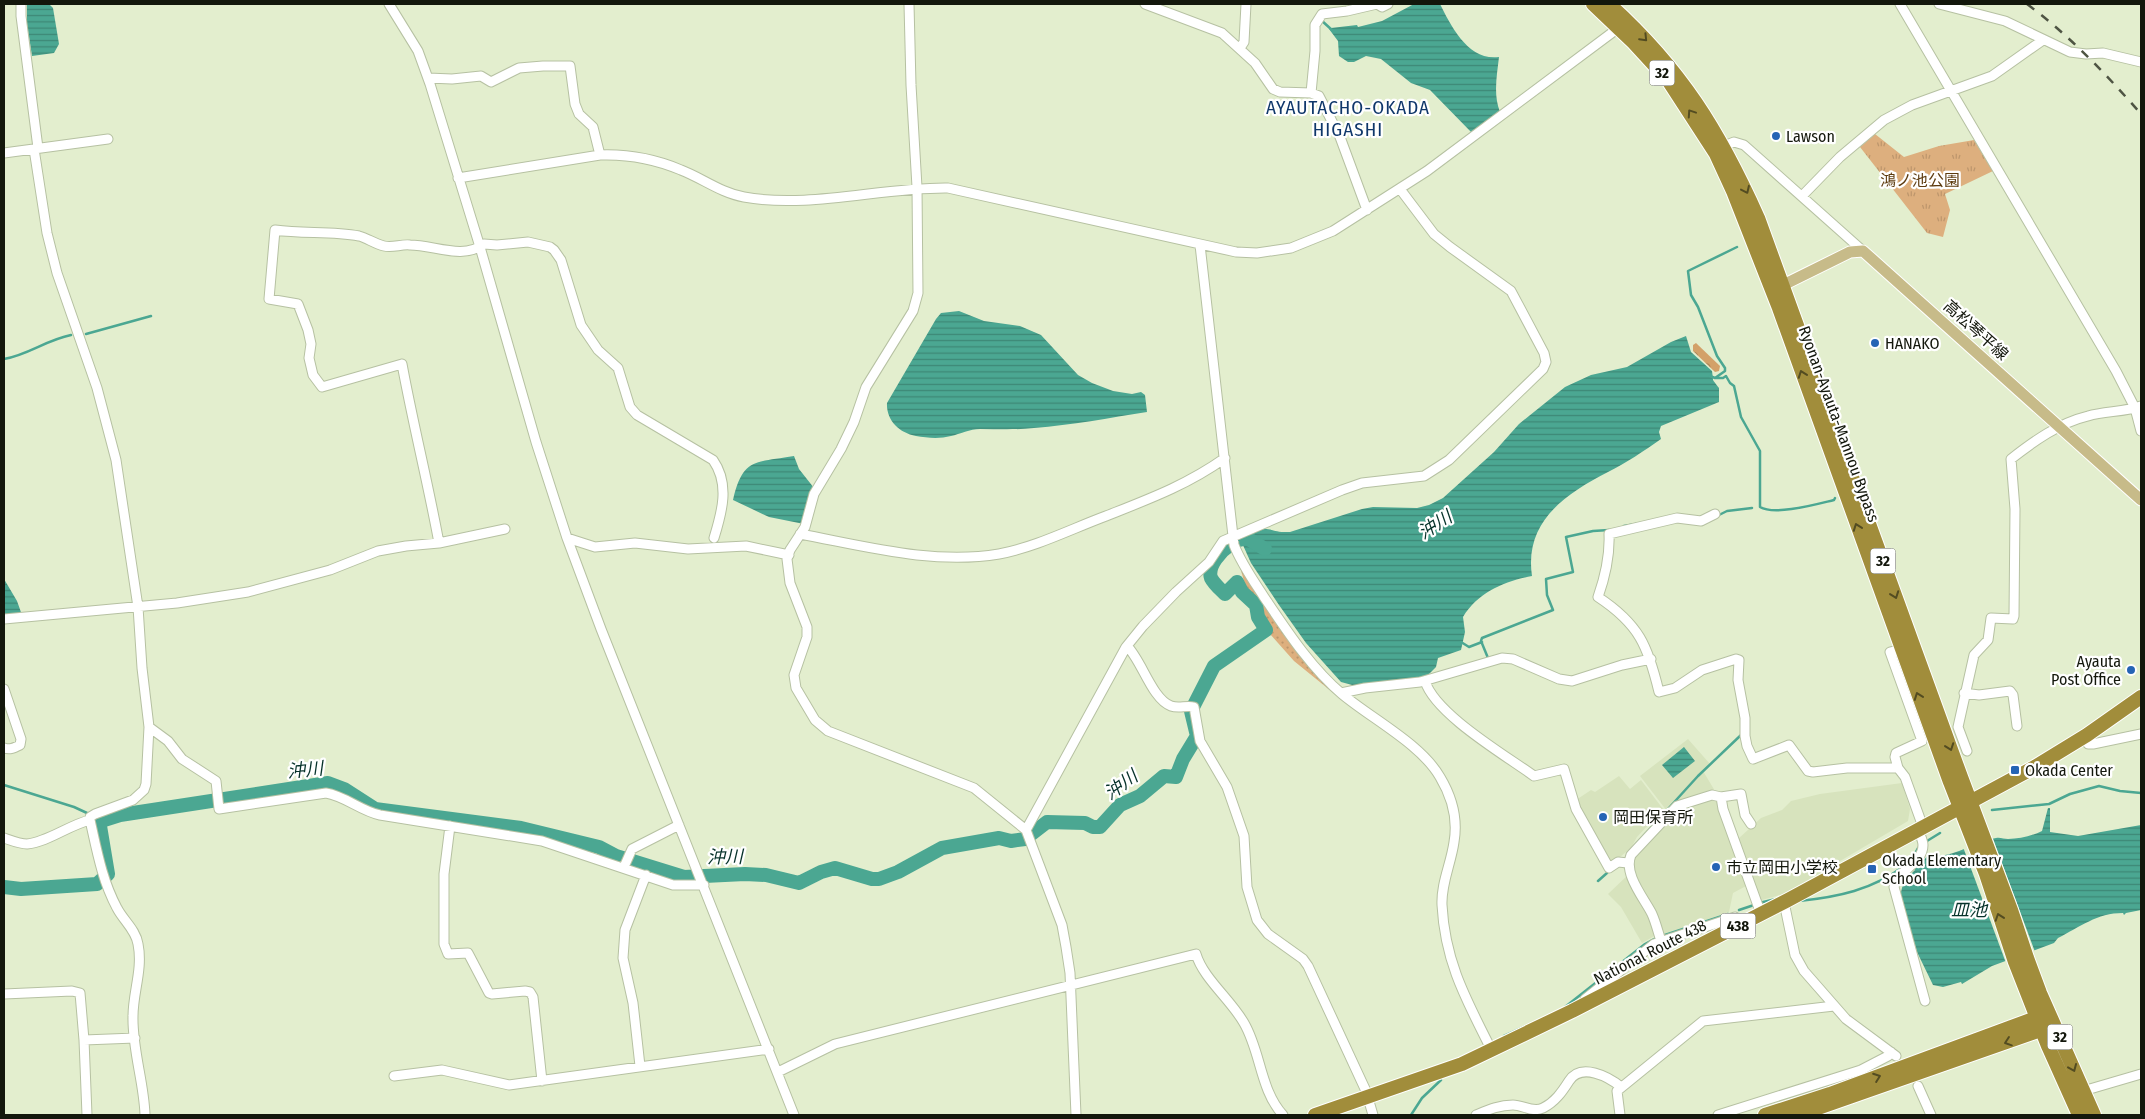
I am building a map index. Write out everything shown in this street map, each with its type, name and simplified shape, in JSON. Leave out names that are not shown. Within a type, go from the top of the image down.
[{"type":"highway","name":"Ryonan-Ayauta-Mannou Bypass","points":[[1593,4],[1623,24],[1676,74],[1724,146],[1758,218],[1778,288],[2079,1115]]},
{"type":"highway","name":"Ryonan-Ayauta-Mannou Bypass","points":[[1610,4],[1623,24],[1668,80],[1716,154],[1778,288]]},
{"type":"highway","name":"National Route 438","points":[[1315,1115],[1462,1064],[1566,1014],[1788,900],[2033,768],[2083,738],[2141,697]]},
{"type":"highway","name":"Ryonan-Ayauta-Mannou Bypass","points":[[2045,1022],[2094,1115]]},
{"type":"highway","points":[[1765,1115],[2045,1022]]},
{"type":"highway","points":[[1798,1115],[2045,1022]]},
{"type":"main road","points":[[1778,288],[1850,252],[1863,251]]},
{"type":"main road","name":"高松琴平線","points":[[1863,251],[2141,500]]},
{"type":"street","points":[[4,838],[26,844],[54,835],[75,824],[90,820],[90,817],[96,814],[133,800],[144,790],[148,759],[149,727],[142,668],[138,607],[116,460],[96,388],[57,273],[47,233],[22,26],[22,4]]},
{"type":"street","points":[[389,4],[418,51],[428,78],[480,247],[536,442],[567,538],[794,1115]]},
{"type":"street","points":[[908,4],[917,187],[918,293],[913,311],[866,386],[854,422],[841,449],[814,494],[805,527],[789,555],[787,566],[790,583],[807,627],[807,637],[794,675],[796,688],[815,720],[828,731],[974,788],[1028,834],[1062,925],[1066,947],[1070,986],[1076,1115]]},
{"type":"street","points":[[1145,4],[1215,29],[1240,48],[1274,89],[1280,92],[1310,93],[1318,96],[1340,137],[1367,210]]},
{"type":"street","points":[[1240,48],[1244,42],[1246,4]]},
{"type":"street","points":[[1310,93],[1316,25],[1322,14],[1376,4],[1382,7],[1388,4]]},
{"type":"street","points":[[1900,4],[2138,407],[2141,431]]},
{"type":"street","points":[[1939,4],[2004,21],[2070,52],[2086,54],[2103,53],[2141,62]]},
{"type":"street","points":[[458,178],[600,155],[623,155],[647,159],[681,170],[743,197],[767,199],[842,196],[917,187],[948,188],[1200,245],[1257,253],[1291,248],[1314,241],[1333,232],[1435,166],[1623,24]]},
{"type":"street","points":[[1802,196],[1840,157],[1884,120],[1912,105],[1992,76],[2043,40]]},
{"type":"street","points":[[428,78],[452,79],[481,76],[491,82],[519,68],[570,66],[575,104],[579,114],[593,127],[600,155]]},
{"type":"street","points":[[4,152],[108,139]]},
{"type":"street","points":[[1724,146],[1734,142],[1744,145],[1863,251]]},
{"type":"street","points":[[1028,834],[1127,646],[1162,606],[1209,562],[1223,541],[1362,483],[1387,479],[1413,478],[1435,470],[1456,453],[1543,369],[1546,362],[1544,353],[1511,291],[1434,234],[1400,190]]},
{"type":"street","points":[[439,543],[402,364],[322,387],[313,375],[309,358],[311,344],[298,304],[268,299],[275,230],[300,234],[360,236],[383,246],[393,247],[409,244],[459,252],[480,247],[484,244],[528,242],[550,246],[561,260],[581,325],[598,350],[618,368],[630,407],[644,419],[713,460],[721,470],[724,490],[720,518],[714,538]]},
{"type":"street","points":[[1200,245],[1233,536],[1237,552],[1272,609],[1316,668],[1341,693],[1428,761],[1440,775],[1453,806],[1455,823],[1454,842],[1443,888],[1442,906],[1448,949],[1452,968],[1492,1051]]},
{"type":"street","points":[[1966,751],[1957,727],[1974,655],[1988,640],[1991,618],[2010,620],[2014,616],[2015,509],[2011,459],[2036,440],[2060,427],[2088,416],[2138,407]]},
{"type":"street","points":[[800,534],[927,556],[998,554],[1046,540],[1182,486],[1225,458]]},
{"type":"street","points":[[1715,514],[1701,521],[1677,518],[1609,534],[1610,544],[1604,581],[1598,598],[1612,607],[1637,632],[1651,659],[1659,692],[1675,688],[1702,670],[1739,660],[1738,680],[1745,718],[1745,736],[1747,746],[1754,759],[1789,744],[1808,771],[1847,768],[1898,768]]},
{"type":"street","points":[[4,619],[138,607],[248,592],[330,570],[378,551],[439,543],[505,529]]},
{"type":"street","points":[[567,538],[595,547],[636,543],[688,549],[746,546],[789,555]]},
{"type":"street","points":[[1127,646],[1134,653],[1160,698],[1170,706],[1178,708],[1192,707],[1200,741],[1227,787],[1244,836],[1247,887],[1257,920],[1268,934],[1303,959],[1308,966],[1350,1056],[1373,1115]]},
{"type":"street","points":[[1894,651],[1890,652],[1923,741],[1896,753],[1895,757],[1898,768],[1905,777],[1921,828],[1923,842],[1922,851],[1913,864],[1895,881],[1894,887],[1925,1001]]},
{"type":"street","points":[[1341,693],[1365,688],[1425,681],[1502,658],[1513,659],[1559,679],[1572,681],[1622,665],[1651,659]]},
{"type":"street","points":[[1425,681],[1430,692],[1448,714],[1534,776],[1564,769],[1576,809],[1609,868],[1618,862],[1628,863]]},
{"type":"street","points":[[4,689],[21,739],[20,745],[16,748],[9,750],[4,748]]},
{"type":"street","points":[[1964,693],[1979,695],[2010,691],[2013,695],[2017,726]]},
{"type":"street","points":[[149,727],[168,741],[182,759],[216,781],[220,809],[326,793],[335,794],[372,813],[542,841],[682,886],[704,883]]},
{"type":"street","points":[[2083,738],[2088,744],[2093,744],[2141,734]]},
{"type":"street","points":[[1660,938],[1652,914],[1634,881],[1628,863],[1630,855],[1677,806],[1712,795],[1721,797],[1741,794],[1745,815],[1750,824]]},
{"type":"street","points":[[1721,797],[1723,809],[1761,914]]},
{"type":"street","points":[[90,820],[104,879],[118,910],[132,929],[138,942],[140,965],[133,1016],[144,1091],[145,1115]]},
{"type":"street","points":[[624,866],[632,849],[680,825]]},
{"type":"street","points":[[450,826],[444,874],[444,944],[446,951],[448,954],[468,952],[488,993],[525,990],[530,992],[534,1006],[542,1081]]},
{"type":"street","points":[[640,1066],[633,1004],[623,958],[625,930],[646,876]]},
{"type":"street","points":[[1718,1115],[1861,1070],[1894,1054],[1862,1033],[1834,1006],[1804,971],[1795,955],[1785,907],[1788,900]]},
{"type":"street","points":[[1566,1014],[1660,938],[1735,917],[1739,925]]},
{"type":"street","points":[[778,1072],[835,1044],[1196,954],[1208,975],[1234,1007],[1245,1025],[1271,1098],[1283,1115]]},
{"type":"street","points":[[4,994],[72,991],[80,993],[87,1115]]},
{"type":"street","points":[[1620,1115],[1617,1091],[1703,1020],[1834,1006]]},
{"type":"street","points":[[84,1040],[135,1038]]},
{"type":"street","points":[[394,1076],[442,1070],[509,1084],[769,1049]]},
{"type":"street","points":[[1476,1115],[1489,1108],[1512,1105],[1534,1110],[1543,1108],[1556,1100],[1575,1076],[1584,1073],[1597,1073],[1621,1087]]},
{"type":"street","points":[[2083,1091],[2141,1074]]},
{"type":"street","points":[[1918,1086],[1929,1115]]},
{"type":"shaded area","points":[[1688,739],[1710,764],[1703,771],[1715,791],[1746,886],[1733,893],[1729,912],[1657,937],[1656,935],[1642,943],[1621,907],[1608,894],[1629,874],[1619,864],[1667,811],[1640,776]]},
{"type":"shaded area","points":[[1619,776],[1630,789],[1641,780],[1663,809],[1637,837],[1631,848],[1612,862],[1585,819],[1576,800],[1591,790],[1595,792]]},
{"type":"shaded area","points":[[1902,783],[1910,809],[1908,821],[1784,894],[1758,901],[1738,839],[1761,818],[1782,810],[1791,801],[1820,794]]},
{"type":"green space","name":"鴻ノ池公園","points":[[1875,134],[1904,157],[1939,146],[1974,140],[1993,171],[1945,194],[1950,210],[1943,237],[1927,233],[1860,147]]},
{"type":"green space","points":[[1696,343],[1720,366],[1719,371],[1715,372],[1693,351],[1693,345]]},
{"type":"green space","points":[[1238,560],[1316,673],[1342,700],[1294,661],[1270,634],[1259,616],[1257,605],[1248,595]]},
{"type":"water","points":[[27,4],[49,4],[53,8],[59,44],[54,53],[32,56],[27,24]]},
{"type":"water","points":[[1414,4],[1440,4],[1455,31],[1470,48],[1478,54],[1488,57],[1499,57],[1496,91],[1500,112],[1472,133],[1430,90],[1411,83],[1381,59],[1366,56],[1354,62],[1348,62],[1339,56],[1338,41],[1329,29],[1357,25],[1358,27],[1382,21]]},
{"type":"water","points":[[959,311],[984,321],[1020,326],[1041,335],[1078,375],[1092,383],[1113,391],[1132,394],[1141,392],[1145,395],[1147,412],[1048,427],[976,429],[942,438],[920,437],[904,432],[891,420],[887,403],[936,319],[941,313]]},
{"type":"water","points":[[1686,336],[1691,352],[1712,371],[1713,380],[1719,388],[1719,402],[1661,426],[1659,432],[1661,439],[1563,500],[1541,525],[1534,540],[1531,557],[1532,576],[1512,581],[1493,589],[1476,601],[1463,617],[1465,632],[1461,650],[1438,658],[1436,667],[1426,677],[1356,686],[1341,682],[1306,643],[1251,563],[1242,543],[1252,538],[1250,532],[1266,529],[1290,532],[1362,509],[1373,507],[1417,508],[1429,505],[1443,498],[1494,452],[1519,424],[1565,387],[1591,375],[1627,367],[1671,342]]},
{"type":"water","points":[[794,456],[799,469],[814,488],[804,524],[769,517],[733,500],[741,476],[746,469],[760,462]]},
{"type":"water","points":[[4,579],[17,601],[22,615],[4,617]]},
{"type":"water","points":[[1684,747],[1695,761],[1673,778],[1662,765]]},
{"type":"water","name":"皿池","points":[[2048,808],[2050,808],[2050,832],[2078,836],[2141,825],[2141,910],[2124,915],[2123,913],[2105,915],[2097,918],[2058,938],[2054,943],[1992,966],[1962,984],[1961,982],[1943,987],[1933,985],[1917,952],[1901,898],[1903,886],[1915,870],[1913,867],[1915,865],[1918,867],[1928,855],[1946,855],[1988,840],[2017,838],[2038,833],[2042,831]]},
{"type":"pier","points":[[1992,836],[2035,952],[2006,963],[1963,847]]},
{"type":"waterway","points":[[1322,19],[1332,30]]},
{"type":"waterway","points":[[1710,376],[1715,378],[1725,371],[1725,368],[1717,356],[1698,307],[1691,295],[1688,271],[1737,247]]},
{"type":"waterway","points":[[86,334],[151,316]]},
{"type":"waterway","points":[[4,359],[71,335]]},
{"type":"waterway","points":[[1715,378],[1726,376],[1734,386],[1741,417],[1760,451],[1760,507],[1786,510],[1834,500],[1835,498]]},
{"type":"waterway","points":[[1717,516],[1727,511],[1752,508]]},
{"type":"waterway","points":[[1624,526],[1636,524]]},
{"type":"waterway","points":[[1488,658],[1481,641],[1482,638],[1553,610],[1547,595],[1546,579],[1573,572],[1566,537],[1593,531],[1609,530]]},
{"type":"waterway","name":"沖川","points":[[1239,540],[1247,538],[1265,549]]},
{"type":"waterway","name":"沖川","points":[[4,887],[21,889],[97,884],[108,874],[100,826],[101,821],[120,815],[328,783],[344,789],[375,809],[521,828],[599,847],[616,856],[684,877],[745,874],[766,875],[799,883],[821,872],[835,868],[872,879],[879,879],[898,872],[942,848],[999,838],[1011,841],[1025,839],[1047,822],[1085,823],[1093,827],[1100,827],[1120,805],[1140,796],[1164,776],[1176,777],[1183,759],[1197,736],[1191,711],[1214,666],[1266,630],[1258,617],[1256,605],[1242,592],[1237,582],[1225,594],[1211,578],[1210,573],[1213,564],[1219,555],[1230,545]]},
{"type":"waterway","points":[[1461,642],[1469,647],[1482,642]]},
{"type":"waterway","points":[[1637,843],[1698,776],[1741,735]]},
{"type":"waterway","points":[[4,785],[74,807],[87,813]]},
{"type":"waterway","points":[[1992,810],[2049,804],[2070,794],[2099,786],[2141,793]]},
{"type":"waterway","name":"沖川","points":[[97,819],[101,821]]},
{"type":"waterway","points":[[1927,841],[1940,833]]},
{"type":"waterway","points":[[1912,859],[1918,848]]},
{"type":"waterway","points":[[1799,901],[1827,897],[1867,887],[1904,866]]},
{"type":"waterway","points":[[1598,881],[1607,873]]},
{"type":"waterway","points":[[1759,903],[1776,899]]},
{"type":"waterway","points":[[1739,910],[1754,905]]},
{"type":"waterway","points":[[1565,1007],[1645,944],[1656,938],[1728,914]]},
{"type":"waterway","points":[[1504,1036],[1524,1027]]},
{"type":"waterway","points":[[1411,1115],[1422,1098],[1441,1080]]},
{"type":"railway","points":[[2027,4],[2087,56],[2141,114]]},
{"type":"place","name":"Lawson","points":[[1776,136]]},
{"type":"place","name":"HANAKO","points":[[1875,343]]},
{"type":"place","name":"Ayauta Post Office","points":[[2131,670]]},
{"type":"place","name":"Okada Center","points":[[2015,770]]},
{"type":"place","name":"岡田保育所","points":[[1603,817]]},
{"type":"place","name":"市立岡田小学校","points":[[1716,867]]},
{"type":"place","name":"Okada Elementary School","points":[[1872,869]]},
{"type":"district","name":"AYAUTACHO-OKADA HIGASHI","points":[[1348,118]]}]
